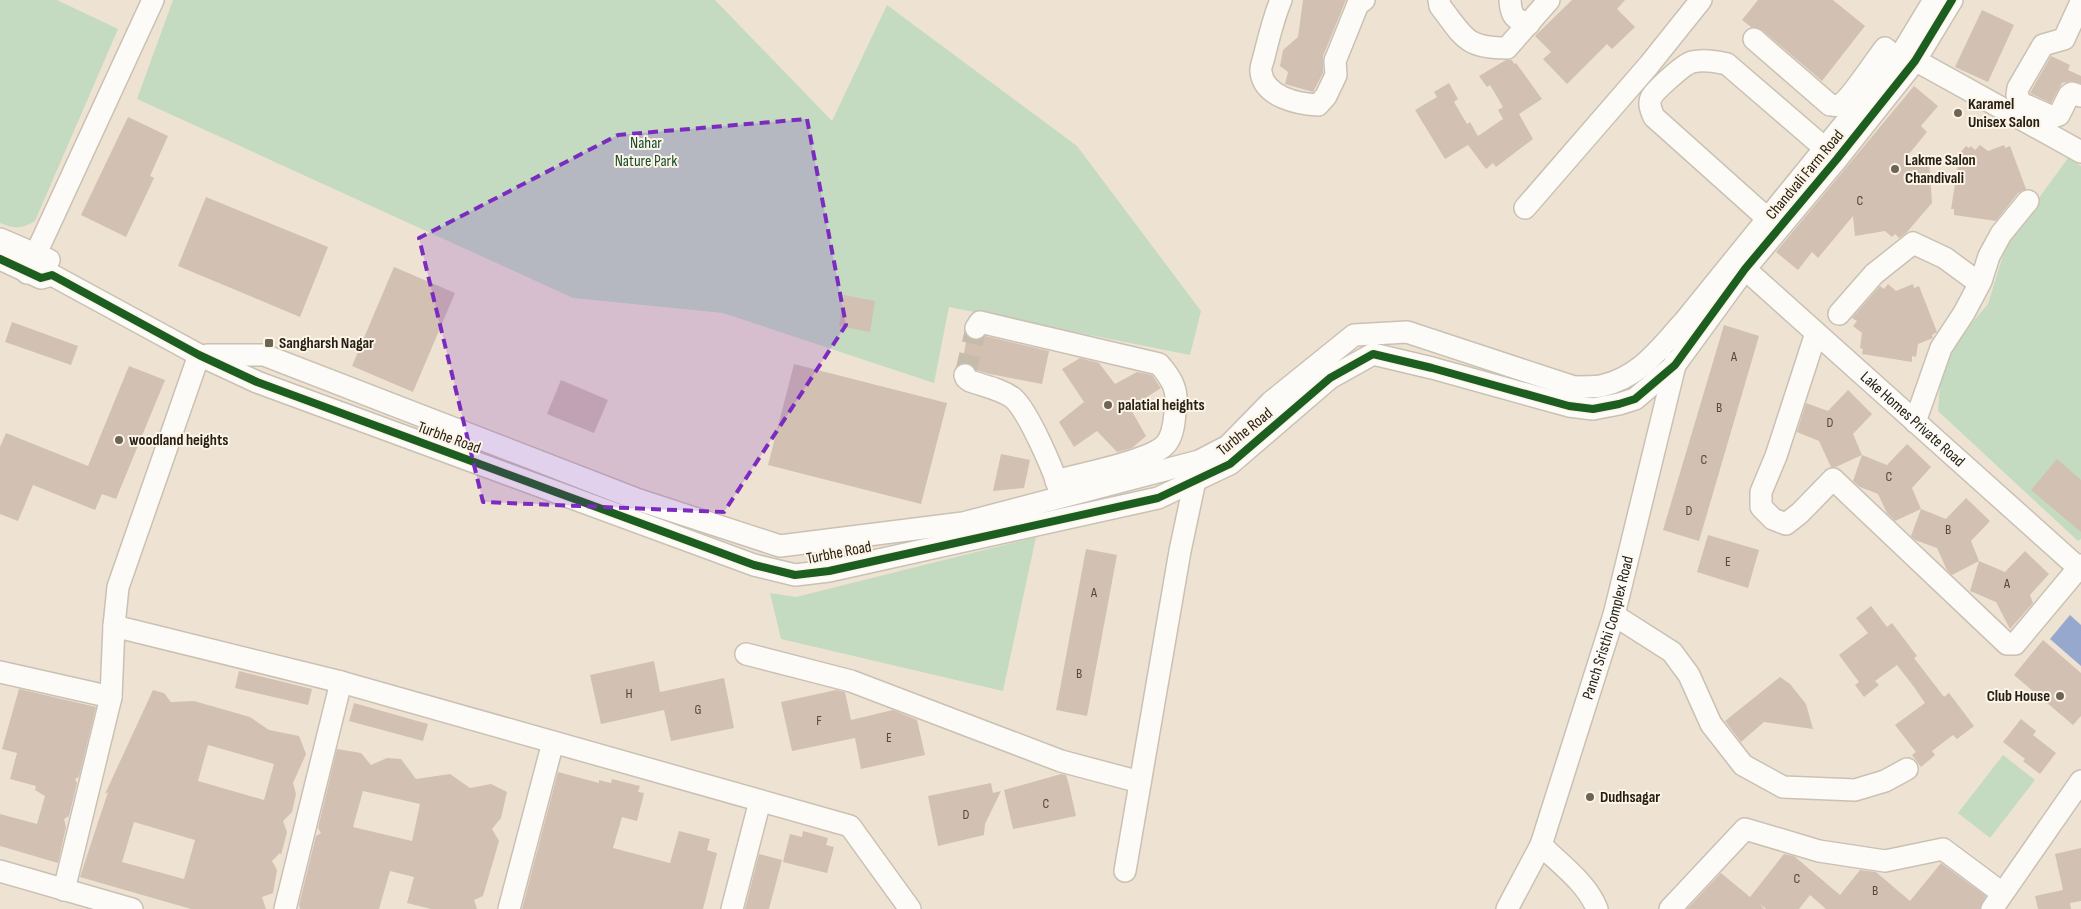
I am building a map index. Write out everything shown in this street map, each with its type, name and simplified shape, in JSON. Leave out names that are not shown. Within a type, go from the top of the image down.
[{"type":"street","points":[[32,264],[153,0]]},
{"type":"street","points":[[1281,0],[1273,19],[1261,72],[1268,88],[1280,96],[1307,104],[1318,105],[1326,96],[1336,75],[1335,61],[1358,4],[1364,0]]},
{"type":"street","points":[[1439,0],[1440,6],[1466,40],[1484,48],[1507,48],[1549,0]]},
{"type":"street","points":[[1510,0],[1510,10],[1517,19],[1529,24]]},
{"type":"street","points":[[1525,208],[1650,65],[1701,0]]},
{"type":"street","name":"Chandvali Farm Road","points":[[1905,57],[1934,0]]},
{"type":"street","name":"Chandvali Farm Road","points":[[1396,332],[1407,332],[1574,387],[1601,386],[1629,375],[1644,366],[1773,223],[1830,154],[1860,105],[1905,57],[1952,0]]},
{"type":"street","points":[[2081,2],[2064,39],[2043,45],[2018,88],[2017,95],[2021,103],[2053,117],[2059,115],[2068,95],[2072,93],[2081,96]]},
{"type":"street","points":[[1754,39],[1830,105],[1860,105],[1884,48],[1905,57],[2081,152]]},
{"type":"street","points":[[1773,223],[1654,117],[1650,107],[1651,98],[1673,75],[1690,62],[1708,60],[1727,64],[1830,154]]},
{"type":"street","points":[[1915,422],[1941,348],[1964,313],[1979,283],[1989,256],[2001,234],[2028,201]]},
{"type":"street","name":"Chandvali Farm Road","points":[[1675,365],[1744,269],[1773,223]]},
{"type":"street","points":[[0,239],[32,264]]},
{"type":"street","points":[[1839,314],[1874,274],[1913,243],[1945,258],[1979,283]]},
{"type":"street","points":[[0,259],[32,264]]},
{"type":"street","name":"Turbhe Road","points":[[32,264],[49,260],[52,275],[199,355],[276,389],[754,565],[795,576],[829,570],[967,532],[1061,499],[1158,498],[1197,470],[1230,464],[1330,378],[1373,354],[1568,406],[1593,408],[1619,404],[1635,399],[1675,365]]},
{"type":"street","name":"Lake Homes Private Road","points":[[1744,269],[2080,568]]},
{"type":"street","points":[[965,374],[966,378],[970,381],[1004,393],[1019,405],[1028,418],[1061,499],[1149,456],[1166,445],[1172,432],[1178,399],[1172,382],[1158,364],[980,322],[976,328]]},
{"type":"street","points":[[1125,872],[1180,551],[1197,470],[1228,446],[1271,402],[1354,335],[1396,332],[1395,359]]},
{"type":"street","points":[[1816,334],[1776,456],[1761,492],[1761,507],[1773,519],[1786,524],[1800,514],[1833,479],[2006,644],[2015,644],[2080,568]]},
{"type":"street","name":"Panch Sristhi Complex Road","points":[[1507,909],[1541,845],[1614,615],[1675,365],[1670,337]]},
{"type":"street","points":[[64,890],[111,697],[114,626],[118,587],[199,355],[264,355],[638,500],[780,546],[967,532]]},
{"type":"street","points":[[792,545],[795,576]]},
{"type":"street","points":[[1614,615],[1672,652],[1689,675],[1712,724],[1743,765],[1783,787],[1855,790],[1885,780],[1907,769]]},
{"type":"street","points":[[114,626],[341,682],[850,826],[910,909]]},
{"type":"street","points":[[746,654],[850,681],[1061,762],[1140,782]]},
{"type":"street","points":[[0,672],[111,697]]},
{"type":"street","points":[[285,909],[341,682]]},
{"type":"street","points":[[509,909],[553,742]]},
{"type":"street","points":[[1670,909],[1745,829],[1819,851],[1885,861],[1943,849],[1997,901],[2081,781]]},
{"type":"street","points":[[732,909],[760,801]]},
{"type":"street","points":[[1541,845],[1581,884],[1593,899],[1597,909]]},
{"type":"street","points":[[0,871],[132,909]]},
{"type":"highlighted area","points":[[807,119],[846,325],[724,512],[483,502],[419,238],[618,135]]},
{"type":"green space","points":[[0,0],[57,0],[118,29],[35,221],[26,226],[18,227],[0,223]]},
{"type":"green space","name":"Nahar Nature Park","points":[[173,0],[715,0],[832,121],[887,5],[1077,146],[1201,311],[1190,355],[949,307],[934,383],[723,313],[573,298],[137,99]]},
{"type":"green space","points":[[2068,158],[2081,166],[2081,539],[2078,541],[1938,411],[1941,372],[1948,353],[1988,304],[2007,242]]},
{"type":"green space","points":[[1036,537],[1003,691],[781,639],[770,593],[796,597]]},
{"type":"green space","points":[[2003,755],[2035,780],[1990,838],[1958,813]]},
{"type":"water","points":[[2070,615],[2081,625],[2081,666],[2050,639]]},
{"type":"building","points":[[1303,0],[1346,0],[1323,56],[1323,73],[1313,92],[1285,84],[1288,72],[1280,66],[1283,50],[1298,37]]},
{"type":"building","points":[[1572,0],[1625,0],[1617,9],[1635,27],[1612,49],[1607,44],[1567,84],[1543,59],[1551,52],[1535,36]]},
{"type":"building","points":[[1758,0],[1833,0],[1865,26],[1822,81],[1762,30],[1751,27],[1742,20]]},
{"type":"building","points":[[1982,10],[2014,25],[1988,82],[1955,67]]},
{"type":"building","points":[[2051,56],[2070,65],[2068,70],[2081,76],[2081,83],[2071,81],[2062,83],[2051,103],[2030,93]]},
{"type":"building","points":[[1506,60],[1512,60],[1514,64],[1516,63],[1542,99],[1519,114],[1533,139],[1496,167],[1493,163],[1486,169],[1468,145],[1445,159],[1415,110],[1437,97],[1434,92],[1449,83],[1458,99],[1454,102],[1467,124],[1470,122],[1478,136],[1503,119],[1498,110],[1503,107],[1490,85],[1487,87],[1479,76]]},
{"type":"building","points":[[1914,86],[1938,106],[1921,126],[1927,132],[1904,160],[1924,158],[1924,161],[1929,161],[1932,203],[1907,232],[1899,238],[1895,234],[1892,237],[1885,231],[1855,236],[1853,216],[1818,258],[1812,252],[1798,270],[1776,252]]},
{"type":"building","points":[[128,117],[168,136],[150,176],[154,178],[126,237],[81,215]]},
{"type":"building","points":[[1980,145],[1988,151],[2004,145],[2005,148],[2010,146],[2026,189],[2018,193],[1996,221],[1954,215],[1954,209],[1951,209],[1960,153],[1966,146],[1969,148],[1971,146],[1975,150]]},
{"type":"building","points":[[206,197],[328,247],[300,317],[178,266]]},
{"type":"building","points":[[394,267],[455,293],[413,392],[352,366]]},
{"type":"building","points":[[1888,284],[1896,291],[1913,284],[1914,288],[1919,286],[1937,332],[1932,335],[1933,338],[1918,344],[1916,357],[1912,356],[1912,362],[1862,354],[1863,349],[1860,348],[1862,333],[1853,326],[1857,321],[1852,318],[1880,286],[1884,289]]},
{"type":"building","points":[[844,295],[875,301],[870,332],[839,326]]},
{"type":"building","points":[[12,322],[78,346],[71,365],[5,342]]},
{"type":"building","points":[[1724,325],[1759,336],[1699,541],[1663,530]]},
{"type":"building","points":[[985,336],[1049,351],[1042,384],[990,374],[976,370],[968,363],[962,363],[967,337],[976,340]]},
{"type":"building","name":"palatial heights","points":[[1080,358],[1099,363],[1115,384],[1137,372],[1152,375],[1161,388],[1130,408],[1146,436],[1132,448],[1117,452],[1097,431],[1074,447],[1059,422],[1084,402],[1062,369]]},
{"type":"building","points":[[794,364],[947,403],[921,504],[768,465]]},
{"type":"building","name":"woodland heights","points":[[129,366],[165,380],[116,499],[102,494],[95,510],[33,485],[18,521],[0,514],[0,447],[6,433],[88,466]]},
{"type":"building","points":[[561,380],[608,400],[594,433],[547,414]]},
{"type":"building","points":[[1848,390],[1872,414],[1853,434],[1862,455],[1836,467],[1831,467],[1819,441],[1797,432],[1806,403],[1828,411]]},
{"type":"building","points":[[1907,444],[1931,467],[1912,488],[1921,509],[1895,521],[1887,513],[1878,494],[1860,487],[1853,481],[1862,455],[1887,465]]},
{"type":"building","points":[[1001,454],[1030,460],[1024,488],[993,491]]},
{"type":"building","points":[[2057,459],[2081,480],[2081,532],[2031,490]]},
{"type":"building","points":[[1966,498],[1990,521],[1971,541],[1979,561],[1952,575],[1947,570],[1937,548],[1915,540],[1911,536],[1921,509],[1946,519]]},
{"type":"building","points":[[1708,535],[1759,550],[1748,588],[1697,572]]},
{"type":"building","points":[[1086,549],[1117,555],[1087,716],[1056,710]]},
{"type":"building","points":[[2025,551],[2049,574],[2030,595],[2033,603],[2010,629],[1996,602],[1970,591],[1979,561],[2005,572]]},
{"type":"building","points":[[1871,606],[1887,627],[1892,623],[1917,656],[1914,658],[1944,697],[1949,693],[1974,726],[1957,739],[1953,735],[1932,751],[1935,755],[1921,767],[1912,755],[1916,752],[1895,725],[1925,703],[1914,687],[1897,665],[1875,681],[1879,685],[1864,697],[1855,685],[1859,682],[1839,655],[1868,633],[1856,618]]},
{"type":"building","name":"Club House","points":[[2043,640],[2081,673],[2081,716],[2073,725],[2014,675]]},
{"type":"building","points":[[654,661],[660,692],[724,678],[734,728],[671,741],[664,710],[601,724],[590,675]]},
{"type":"building","points":[[239,671],[312,689],[308,705],[235,688]]},
{"type":"building","points":[[1780,677],[1790,684],[1806,704],[1813,729],[1764,722],[1741,742],[1725,721]]},
{"type":"building","points":[[19,689],[96,707],[79,777],[75,779],[77,783],[69,816],[64,819],[66,827],[58,863],[0,846],[0,814],[37,824],[45,796],[35,790],[36,786],[10,779],[17,753],[2,749]]},
{"type":"building","points":[[153,690],[164,693],[171,702],[194,701],[250,717],[269,730],[299,736],[306,754],[293,783],[296,794],[292,812],[283,821],[287,832],[281,855],[280,853],[272,861],[277,870],[273,893],[262,897],[266,909],[191,909],[80,877],[108,792],[105,794]],"holes":[[[208,745],[274,764],[264,800],[198,781]],[[134,822],[195,840],[184,879],[122,862]]]},
{"type":"building","points":[[836,690],[845,692],[851,720],[893,710],[917,720],[925,755],[861,769],[855,738],[792,751],[781,702]]},
{"type":"building","points":[[354,703],[428,724],[423,741],[349,721]]},
{"type":"building","points":[[2021,719],[2036,731],[2033,735],[2056,753],[2040,774],[2023,761],[2025,759],[2003,742]]},
{"type":"building","points":[[337,749],[361,753],[371,765],[387,758],[401,759],[416,779],[450,774],[470,788],[491,784],[507,792],[501,818],[492,829],[499,841],[483,896],[474,900],[477,909],[431,909],[407,903],[414,877],[390,871],[379,909],[300,909],[299,905],[316,836],[321,833],[318,828]],"holes":[[[363,791],[420,804],[412,841],[353,827]]]},
{"type":"building","points":[[558,772],[599,783],[599,780],[611,783],[612,779],[640,786],[638,792],[644,793],[637,821],[622,817],[613,848],[670,863],[679,831],[710,839],[707,850],[717,853],[703,909],[522,909]]},
{"type":"building","points":[[1061,774],[1066,775],[1076,816],[1013,829],[1004,790]]},
{"type":"building","points":[[991,783],[993,793],[1001,791],[985,824],[984,835],[938,846],[928,796]]},
{"type":"building","points":[[803,831],[828,838],[826,845],[834,847],[827,873],[783,862],[790,834],[802,837]]},
{"type":"building","points":[[2081,848],[2081,901],[2070,903],[2071,909],[2038,909],[2035,896],[2063,890],[2055,854]]},
{"type":"building","points":[[759,854],[782,860],[769,909],[745,909]]},
{"type":"building","points":[[1784,854],[1794,856],[1840,895],[1860,870],[1876,872],[1910,901],[1941,863],[1986,896],[1980,909],[1826,909],[1810,895],[1799,909],[1766,909],[1760,904],[1764,909],[1687,909],[1721,873],[1750,897]]},
{"type":"tunnel","points":[[965,375],[976,328]]},
{"type":"cycle path","points":[[0,259],[41,278],[52,275],[199,355],[257,382],[754,565],[795,575],[829,571],[1158,498],[1230,464],[1330,378],[1373,354],[1432,368],[1569,406],[1593,409],[1635,399],[1675,365],[1745,269],[1837,159],[1915,61],[1952,0]]},
{"type":"place","name":"Karamel Unisex Salon","points":[[1958,113]]},
{"type":"place","name":"Lakme Salon Chandivali","points":[[1895,169]]},
{"type":"place","name":"Sangharsh Nagar","points":[[269,343]]},
{"type":"place","name":"palatial heights","points":[[1108,405]]},
{"type":"place","name":"woodland heights","points":[[119,440]]},
{"type":"place","name":"Club House","points":[[2060,696]]},
{"type":"place","name":"Dudhsagar","points":[[1590,797]]}]
